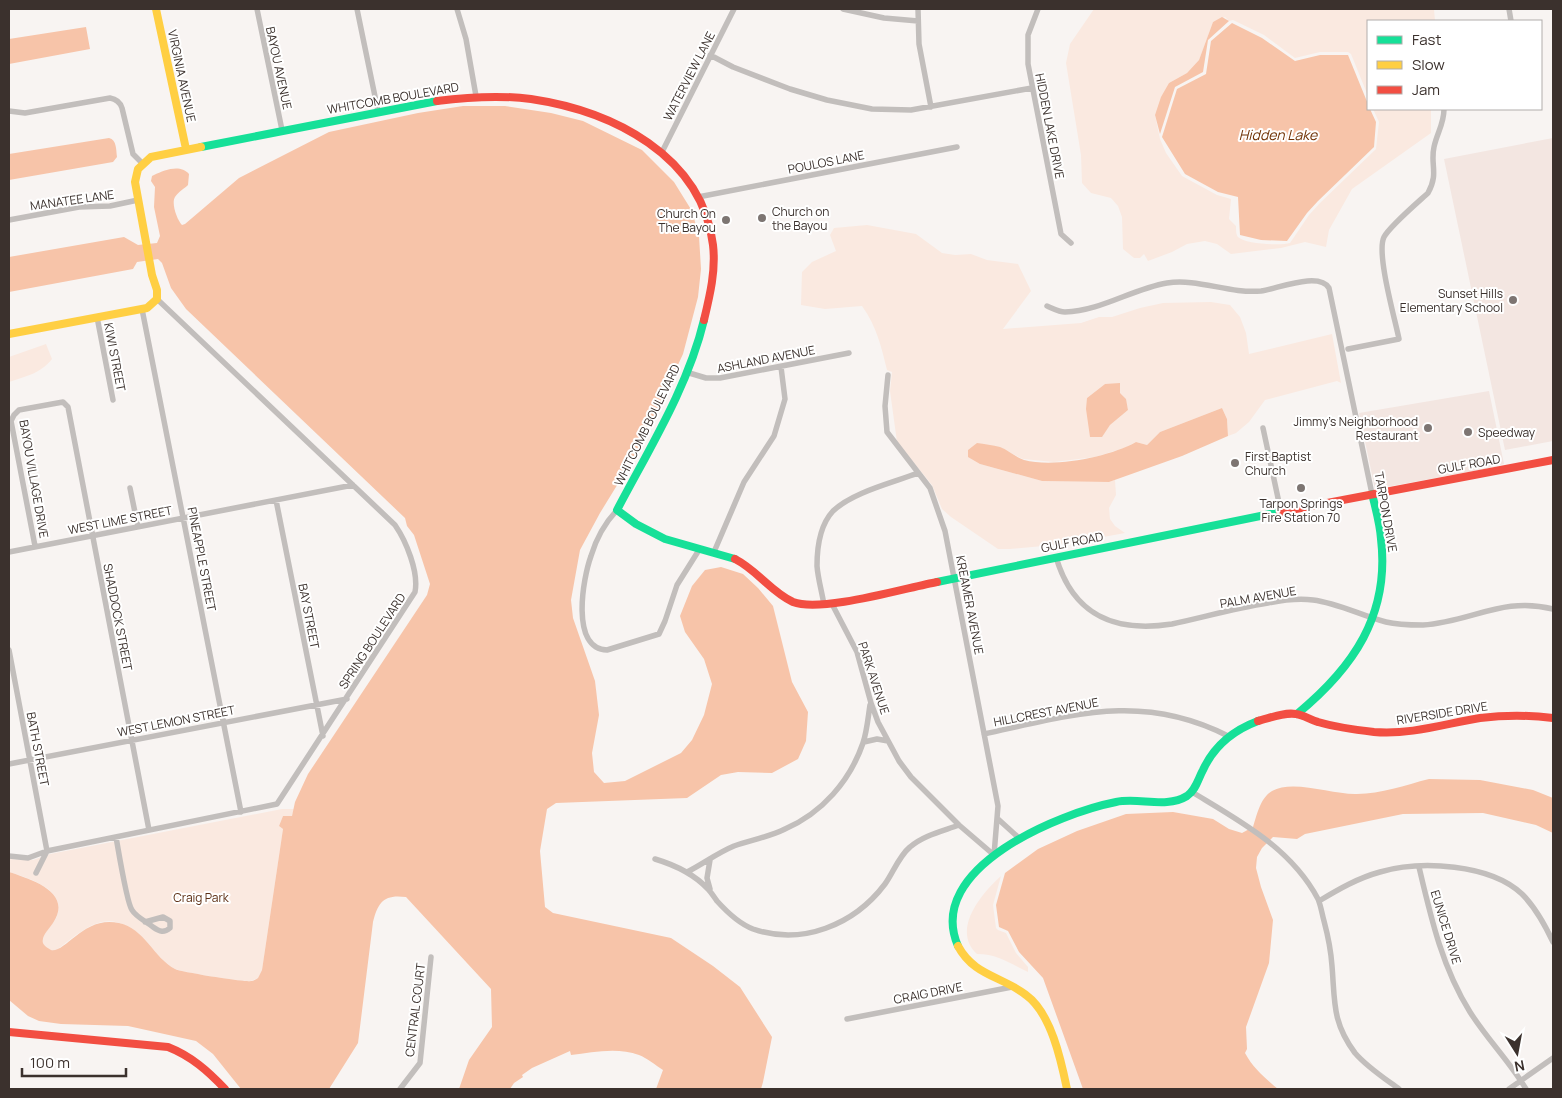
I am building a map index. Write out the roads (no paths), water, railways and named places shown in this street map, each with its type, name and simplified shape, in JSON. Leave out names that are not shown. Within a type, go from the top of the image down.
[{"type":"street","name":"VIRGINIA AVENUE","points":[[156,9],[186,149]]},
{"type":"street","name":"BAYOU AVENUE","points":[[257,9],[282,130]]},
{"type":"street","points":[[357,9],[378,112]]},
{"type":"street","points":[[457,9],[466,39],[476,96]]},
{"type":"street","name":"WATERVIEW LANE","points":[[662,152],[734,9]]},
{"type":"street","points":[[843,9],[880,18],[918,21]]},
{"type":"street","points":[[918,9],[919,44],[931,106]]},
{"type":"street","name":"HIDDEN LAKE DRIVE","points":[[1038,9],[1033,18],[1027,41],[1028,64],[1062,234],[1071,243]]},
{"type":"street","points":[[710,55],[761,78],[827,100],[868,108],[902,111],[1032,88]]},
{"type":"street","name":"WHITCOMB BOULEVARD","points":[[142,163],[154,156],[186,149],[436,101],[476,96],[527,99],[579,110],[619,126],[662,152],[685,176],[705,211],[714,263],[704,316],[686,372],[671,407],[617,510],[604,526],[591,556],[582,598],[585,630],[591,643],[604,651],[659,634],[677,585],[699,550]]},
{"type":"street","points":[[9,111],[25,113],[110,98],[120,103],[133,154],[142,163],[136,172],[135,180],[157,290],[157,299],[149,307],[9,334]]},
{"type":"street","points":[[1348,349],[1399,339],[1382,260],[1382,244],[1387,233],[1428,193],[1434,176],[1433,148],[1442,125],[1444,110]]},
{"type":"street","name":"POULOS LANE","points":[[698,197],[957,148]]},
{"type":"street","name":"MANATEE LANE","points":[[9,220],[79,207],[110,206],[138,200]]},
{"type":"street","name":"TARPON DRIVE","points":[[1047,306],[1064,312],[1097,306],[1148,288],[1175,282],[1240,291],[1257,291],[1314,280],[1323,281],[1329,288],[1381,534],[1383,560],[1380,589],[1373,617],[1363,640],[1350,662],[1328,688],[1297,714]]},
{"type":"street","name":"SPRING BOULEVARD","points":[[9,856],[28,858],[47,850],[274,806],[279,802],[323,736],[414,596],[416,580],[406,543],[400,532],[157,299]]},
{"type":"street","name":"PINEAPPLE STREET","points":[[142,309],[241,812]]},
{"type":"street","name":"KIWI STREET","points":[[96,318],[113,400]]},
{"type":"street","name":"ASHLAND AVENUE","points":[[686,372],[717,379],[849,353]]},
{"type":"street","points":[[714,552],[744,482],[775,432],[786,395],[781,367]]},
{"type":"street","name":"KREAMER AVENUE","points":[[888,375],[885,406],[887,432],[930,488],[945,531],[998,806],[994,854]]},
{"type":"street","name":"BAYOU VILLAGE DRIVE","points":[[36,546],[12,418],[20,410],[59,402],[66,404],[68,407]]},
{"type":"street","name":"SHADDOCK STREET","points":[[68,407],[149,830]]},
{"type":"street","points":[[1263,428],[1281,512]]},
{"type":"street","name":"GULF ROAD","points":[[617,510],[648,533],[671,542],[730,557],[748,566],[794,602],[808,605],[828,604],[1281,512],[1553,460]]},
{"type":"street","name":"PARK AVENUE","points":[[918,473],[860,494],[835,510],[829,517],[818,545],[818,570],[828,604],[857,652],[871,703],[888,741],[911,777],[959,825],[994,854]]},
{"type":"street","name":"WEST LIME STREET","points":[[9,552],[353,485]]},
{"type":"street","points":[[130,488],[138,527]]},
{"type":"street","name":"BAY STREET","points":[[276,500],[323,736]]},
{"type":"street","name":"PALM AVENUE","points":[[1056,557],[1065,584],[1084,606],[1100,617],[1119,624],[1160,626],[1253,606],[1299,599],[1330,603],[1394,624],[1424,624],[1456,620],[1491,609],[1510,606],[1530,605],[1553,609]]},
{"type":"street","name":"BATH STREET","points":[[9,655],[47,850]]},
{"type":"street","name":"WEST LEMON STREET","points":[[9,764],[347,699]]},
{"type":"street","points":[[686,872],[732,847],[787,829],[818,809],[841,785],[853,765],[864,742],[871,703]]},
{"type":"street","name":"HILLCREST AVENUE","points":[[984,734],[1072,715],[1118,710],[1178,716],[1228,736]]},
{"type":"street","name":"RIVERSIDE DRIVE","points":[[1192,792],[1209,758],[1228,736],[1263,720],[1297,714],[1317,721],[1356,730],[1395,732],[1431,729],[1474,719],[1494,717],[1517,715],[1553,718]]},
{"type":"street","points":[[864,742],[877,738],[888,741]]},
{"type":"street","points":[[1067,1089],[1048,1027],[1042,1011],[1035,1001],[1012,987],[980,972],[969,963],[958,946],[954,930],[955,908],[962,890],[994,854],[1019,838],[1055,820],[1096,806],[1132,799],[1177,801],[1192,792],[1244,824],[1274,846],[1294,864],[1319,901],[1331,954],[1334,1001],[1338,1023],[1361,1059],[1399,1089]]},
{"type":"street","points":[[998,819],[1019,838]]},
{"type":"street","points":[[655,859],[673,864],[686,872],[710,890],[722,907],[750,928],[782,935],[798,936],[809,934],[838,922],[861,908],[884,885],[909,847],[930,836],[959,825]]},
{"type":"street","points":[[116,837],[131,910],[146,922]]},
{"type":"street","points":[[36,873],[47,850]]},
{"type":"street","points":[[710,860],[707,878],[710,890]]},
{"type":"street","points":[[1319,901],[1357,880],[1388,870],[1447,866],[1463,868],[1490,875],[1515,889],[1532,906],[1553,942]]},
{"type":"street","name":"EUNICE DRIVE","points":[[1419,867],[1438,942],[1450,976],[1474,1019],[1526,1089]]},
{"type":"street","name":"CENTRAL COURT","points":[[400,1089],[420,1063],[431,957]]},
{"type":"street","name":"CRAIG DRIVE","points":[[847,1019],[1012,987]]},
{"type":"street","points":[[9,1032],[168,1046],[179,1050],[193,1059],[225,1089]]},
{"type":"street","points":[[1509,1089],[1522,1082],[1553,1058]]},
{"type":"water","points":[[1222,17],[1229,21],[1208,40],[1203,72],[1175,87],[1160,134],[1155,115],[1161,97],[1169,83],[1187,73],[1199,60],[1213,22]]},
{"type":"water","name":"Hidden Lake","points":[[1232,23],[1262,38],[1295,61],[1320,55],[1348,55],[1367,102],[1367,110],[1370,110],[1376,122],[1374,147],[1318,201],[1287,241],[1261,240],[1240,235],[1238,197],[1218,192],[1185,174],[1162,137],[1177,89],[1206,74],[1211,41]]},
{"type":"water","points":[[86,27],[90,49],[9,64],[9,39]]},
{"type":"water","points":[[463,106],[505,106],[551,113],[583,121],[642,150],[674,182],[692,211],[699,236],[701,269],[698,297],[683,354],[638,451],[580,550],[571,600],[573,618],[595,681],[599,715],[592,753],[594,772],[604,783],[625,781],[681,753],[692,740],[704,715],[712,684],[704,659],[685,632],[680,616],[692,586],[705,570],[721,567],[743,574],[773,606],[792,682],[808,712],[806,741],[798,759],[772,773],[738,772],[721,775],[687,798],[556,803],[547,809],[540,851],[545,907],[553,913],[671,938],[740,987],[772,1037],[761,1089],[656,1089],[663,1070],[639,1055],[614,1051],[571,1055],[570,1051],[532,1068],[522,1075],[523,1077],[514,1083],[510,1089],[459,1089],[469,1060],[492,1027],[491,989],[406,897],[398,896],[387,898],[377,909],[373,922],[358,1043],[329,1089],[241,1089],[213,1054],[196,1041],[128,1026],[61,1024],[39,1021],[28,1016],[9,1000],[9,872],[38,883],[54,895],[58,903],[58,912],[43,940],[44,945],[51,950],[63,946],[96,924],[107,922],[119,923],[135,931],[161,958],[175,969],[242,981],[252,981],[258,978],[262,970],[283,829],[279,826],[283,816],[292,816],[295,802],[308,774],[427,595],[430,584],[414,535],[407,526],[405,518],[186,309],[171,288],[162,263],[158,259],[137,262],[133,269],[9,292],[9,257],[124,237],[138,245],[157,243],[160,236],[154,207],[155,187],[151,181],[154,175],[177,169],[181,169],[189,174],[188,185],[178,193],[174,200],[175,211],[182,225],[239,178],[329,132],[418,113]]},
{"type":"water","points":[[109,138],[115,143],[116,148],[117,157],[113,162],[9,180],[9,154]]},
{"type":"water","points":[[1120,383],[1120,393],[1126,399],[1128,410],[1110,425],[1102,437],[1090,437],[1086,409],[1087,398],[1105,384]]},
{"type":"water","points":[[1222,408],[1227,419],[1228,436],[1182,456],[1109,482],[1042,481],[980,464],[968,457],[968,450],[977,443],[1000,447],[1021,459],[1036,462],[1050,463],[1081,460],[1111,452],[1136,442],[1147,445],[1160,432]]},
{"type":"water","points":[[1429,779],[1480,780],[1533,790],[1553,798],[1553,833],[1536,825],[1483,813],[1403,814],[1305,834],[1297,839],[1273,837],[1262,848],[1257,857],[1256,868],[1273,920],[1269,963],[1246,1027],[1247,1049],[1245,1053],[1264,1077],[1278,1089],[1083,1089],[1043,978],[1019,952],[1008,931],[999,927],[996,905],[1005,873],[1038,849],[1077,831],[1126,814],[1173,812],[1213,819],[1229,829],[1242,833],[1253,827],[1260,807],[1268,794],[1281,788],[1302,787],[1348,794],[1366,794]]},
{"type":"place","name":"Church on the Bayou","points":[[762,218]]},
{"type":"place","name":"Church On The Bayou","points":[[726,220]]},
{"type":"place","name":"Sunset Hills Elementary School","points":[[1513,300]]},
{"type":"place","name":"Jimmy's Neighborhood Restaurant","points":[[1428,428]]},
{"type":"place","name":"Speedway","points":[[1468,432]]},
{"type":"place","name":"First Baptist Church","points":[[1235,463]]},
{"type":"place","name":"Tarpon Springs Fire Station 70","points":[[1301,488]]},
{"type":"park label","name":"Craig Park","points":[[201,897]]}]
